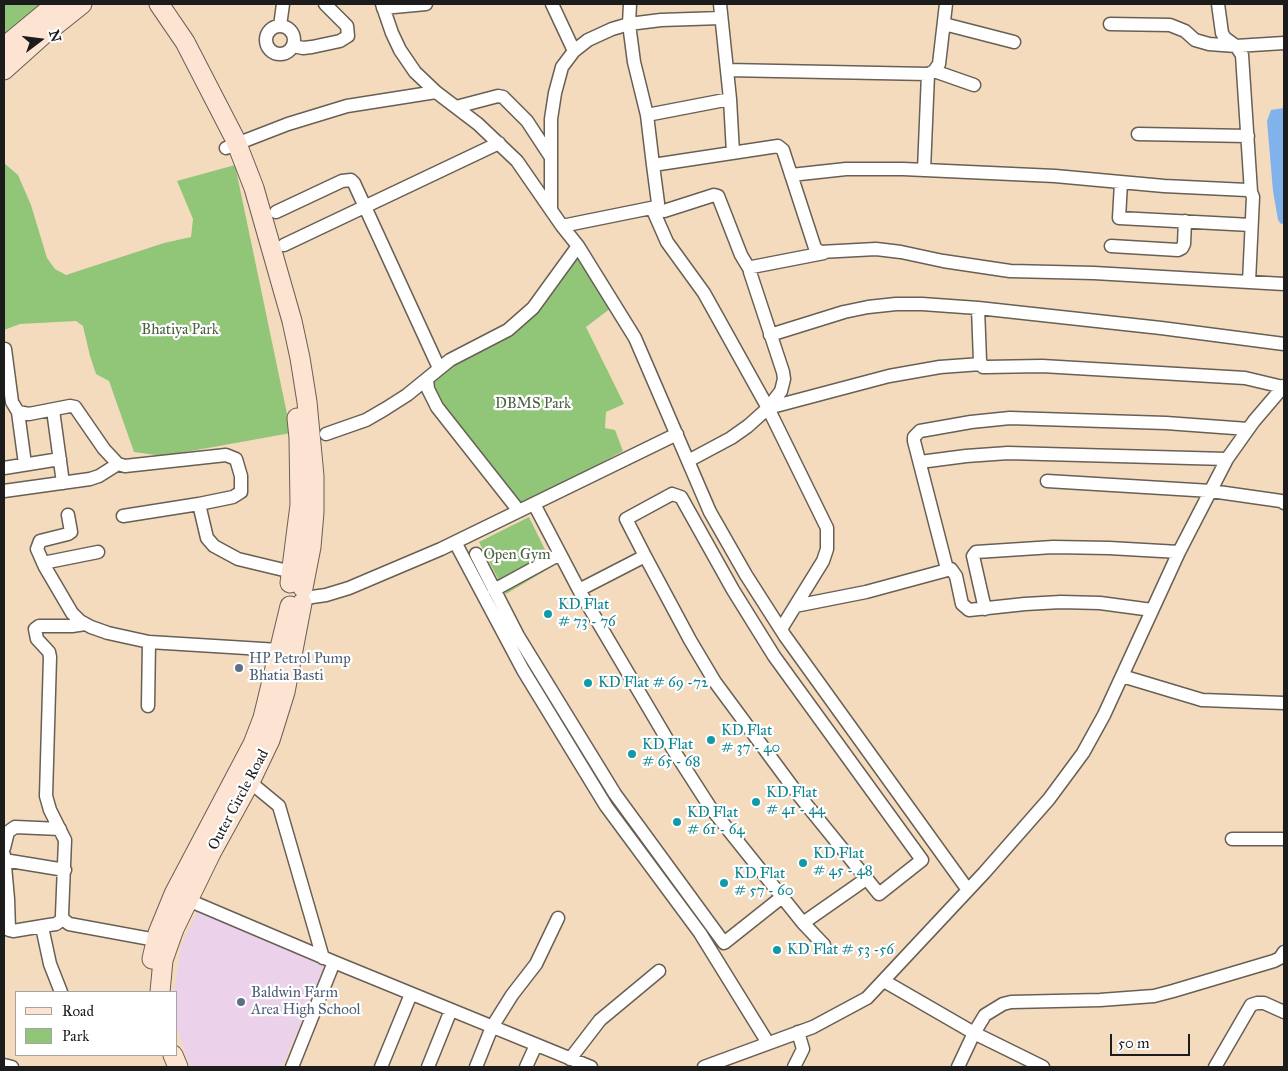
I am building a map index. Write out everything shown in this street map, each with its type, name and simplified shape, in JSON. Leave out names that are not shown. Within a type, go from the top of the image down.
[{"type":"main road","points":[[4,47],[56,4]]},
{"type":"main road","points":[[4,70],[43,35],[82,4]]},
{"type":"main road","points":[[146,4],[174,47],[231,146]]},
{"type":"main road","points":[[159,4],[185,42],[231,146],[233,163],[278,307],[294,388],[299,438],[300,505],[297,592]]},
{"type":"main road","name":"Outer Circle Road","points":[[160,991],[163,960],[174,929],[181,897],[253,744],[263,718],[279,650],[297,592]]},
{"type":"main road","name":"Outer Circle Road","points":[[148,991],[148,979],[156,940],[181,897],[211,852],[250,782],[270,740],[285,692],[297,592]]},
{"type":"street","points":[[280,26],[283,4]]},
{"type":"street","points":[[293,46],[312,47],[340,41],[348,36],[347,26],[326,4]]},
{"type":"street","points":[[426,4],[382,6],[400,50],[414,72],[436,92],[478,124],[517,162],[578,246],[635,338],[710,512],[746,575],[781,629],[968,890]]},
{"type":"street","points":[[552,4],[574,51]]},
{"type":"street","points":[[630,4],[629,24],[634,62],[647,115],[658,209],[667,242],[704,293],[768,408],[827,528],[827,549],[823,562],[781,629]]},
{"type":"street","points":[[720,4],[730,99],[733,153]]},
{"type":"street","points":[[924,170],[931,73],[939,64],[946,4]]},
{"type":"street","points":[[1218,4],[1222,34],[1236,46],[1242,55],[1244,69],[1251,192],[1253,197],[1249,282]]},
{"type":"street","points":[[551,210],[551,119],[562,67],[574,51],[588,40],[612,29],[629,24],[661,20],[721,18]]},
{"type":"street","points":[[944,24],[1014,42]]},
{"type":"street","points":[[1110,24],[1170,25],[1180,28],[1200,42],[1236,46],[1284,44]]},
{"type":"street","points":[[280,26],[285,27],[292,33],[294,42],[290,50],[283,54],[274,52],[267,42],[268,33],[280,26]]},
{"type":"street","points":[[727,70],[931,73],[974,85]]},
{"type":"street","points":[[231,146],[288,124],[338,109],[436,92]]},
{"type":"street","points":[[456,107],[498,96],[504,97],[528,121],[550,156]]},
{"type":"street","points":[[647,115],[730,99]]},
{"type":"street","points":[[1138,134],[1248,136]]},
{"type":"street","points":[[284,245],[499,143]]},
{"type":"street","points":[[653,165],[778,146],[783,150],[815,248],[824,253]]},
{"type":"street","points":[[791,175],[846,169],[924,170],[1055,176],[1121,183],[1251,192]]},
{"type":"street","points":[[276,212],[346,180],[351,180],[439,368]]},
{"type":"street","points":[[1121,183],[1119,218],[1251,225]]},
{"type":"street","points":[[562,226],[658,209],[714,195],[718,196],[741,255],[750,270],[784,379],[781,391],[768,408],[748,426],[731,438],[688,461]]},
{"type":"street","points":[[1111,246],[1178,250],[1184,244],[1185,221]]},
{"type":"street","points":[[326,434],[366,420],[385,410],[407,396],[439,368],[508,330],[533,308],[578,246]]},
{"type":"street","points":[[750,270],[754,266],[824,253],[853,249],[876,249],[1010,271],[1094,273],[1284,284]]},
{"type":"street","points":[[770,335],[844,312],[896,304],[922,304],[978,308],[1161,328],[1284,344]]},
{"type":"street","points":[[978,308],[981,364]]},
{"type":"street","points":[[5,349],[12,402],[18,412],[25,464]]},
{"type":"street","points":[[712,1066],[835,1016],[867,998],[968,890],[1049,799],[1083,753],[1104,714],[1179,552],[1227,459],[1248,429],[1284,386],[1245,378],[1051,367],[986,368],[981,364],[940,367],[889,376],[768,408]]},
{"type":"street","points":[[427,379],[431,398],[437,407],[519,511]]},
{"type":"street","points":[[18,412],[29,414],[70,406],[75,407],[104,449],[118,464],[125,466],[226,455],[236,459],[241,476],[241,492],[233,497],[123,516]]},
{"type":"street","points":[[53,410],[63,483]]},
{"type":"street","points":[[948,569],[914,436],[920,431],[990,420],[1045,418],[1166,423],[1248,429]]},
{"type":"street","points":[[199,504],[207,538],[214,546],[297,592],[326,595],[349,588],[455,542],[677,434]]},
{"type":"street","points":[[920,462],[1008,453],[1227,459]]},
{"type":"street","points":[[4,468],[60,459]]},
{"type":"street","points":[[4,491],[99,476],[118,464]]},
{"type":"street","points":[[1047,481],[1211,491],[1284,503]]},
{"type":"street","points":[[672,494],[681,497],[733,590],[774,656],[922,860],[879,894],[866,879],[797,793],[715,682],[690,640],[626,519],[672,494]]},
{"type":"street","points":[[534,504],[579,590],[674,751],[705,799],[782,898],[824,945]]},
{"type":"street","points":[[68,515],[71,532],[40,541],[37,549],[72,613],[85,624],[108,633],[149,642],[279,650]]},
{"type":"street","points":[[455,542],[523,670],[606,806],[700,933],[768,1043]]},
{"type":"street","points":[[985,608],[974,556],[976,552],[1053,547],[1179,552]]},
{"type":"street","points":[[43,563],[98,552]]},
{"type":"street","points":[[476,554],[518,636],[615,794],[724,943],[782,898]]},
{"type":"street","points":[[494,590],[560,554]]},
{"type":"street","points":[[579,590],[645,556]]},
{"type":"street","points":[[795,606],[866,592],[948,569],[954,571],[962,604],[969,610],[1061,602],[1100,603],[1152,610]]},
{"type":"street","points":[[63,919],[66,845],[50,810],[46,796],[50,656],[37,639],[35,630],[39,626],[85,624]]},
{"type":"street","points":[[148,706],[149,642]]},
{"type":"street","points":[[1122,676],[1202,700],[1284,703]]},
{"type":"street","points":[[250,782],[279,806],[329,960],[292,1067]]},
{"type":"street","points":[[4,848],[8,832],[15,827],[60,829]]},
{"type":"street","points":[[1232,839],[1284,839]]},
{"type":"street","points":[[4,855],[8,899],[8,928],[13,931],[42,927],[56,924],[63,919]]},
{"type":"street","points":[[4,860],[65,870]]},
{"type":"street","points":[[803,923],[866,879]]},
{"type":"street","points":[[181,897],[536,1045],[572,1062],[591,1067]]},
{"type":"street","points":[[476,1067],[492,1027],[512,994],[536,964],[558,918]]},
{"type":"street","points":[[63,919],[69,924],[156,940]]},
{"type":"street","points":[[42,927],[50,964],[61,991]]},
{"type":"street","points":[[958,1067],[985,1015],[995,1008],[1011,1002],[1100,1000],[1154,996],[1274,961],[1280,958],[1284,952]]},
{"type":"street","points":[[572,1062],[600,1020],[659,971]]},
{"type":"street","points":[[884,981],[974,1033],[1043,1067]]},
{"type":"street","points":[[381,1067],[411,994]]},
{"type":"street","points":[[1214,1067],[1251,1005],[1264,1003],[1284,1012]]},
{"type":"street","points":[[428,1067],[451,1010]]},
{"type":"street","points":[[794,1067],[803,1049],[798,1032]]},
{"type":"street","points":[[526,1067],[536,1045]]},
{"type":"street","points":[[4,1065],[12,1067]]},
{"type":"shaded area","points":[[198,910],[325,967],[282,1067],[190,1067],[178,1031],[178,991],[174,991],[181,946]]},
{"type":"green space","points":[[4,4],[44,4],[4,39]]},
{"type":"green space","name":"Bhatiya Park","points":[[4,163],[18,175],[31,205],[47,258],[55,269],[66,275],[164,243],[191,237],[193,219],[177,181],[235,165],[291,433],[163,456],[134,452],[109,381],[96,374],[83,326],[76,321],[20,324],[4,330]]},
{"type":"green space","name":"DBMS Park","points":[[578,252],[611,308],[586,327],[624,404],[606,412],[605,428],[615,430],[623,451],[519,507],[429,393],[433,380],[448,367],[524,324]]},
{"type":"green space","name":"Open Gym","points":[[529,517],[553,566],[506,594],[479,542]]},
{"type":"water","points":[[1284,108],[1284,223],[1281,224],[1278,220],[1273,191],[1267,121],[1271,110]]},
{"type":"place","name":"KD Flat # 73 - 76","points":[[548,614]]},
{"type":"place","name":"HP Petrol Pump Bhatia Basti","points":[[239,668]]},
{"type":"place","name":"KD Flat # 69 -72","points":[[588,683]]},
{"type":"place","name":"KD Flat # 37 - 40","points":[[711,740]]},
{"type":"place","name":"KD Flat # 65 - 68","points":[[632,754]]},
{"type":"place","name":"KD Flat # 41 - 44","points":[[756,802]]},
{"type":"place","name":"KD Flat # 61 - 64","points":[[677,822]]},
{"type":"place","name":"KD Flat # 45 - 48","points":[[803,863]]},
{"type":"place","name":"KD Flat # 57 - 60","points":[[724,883]]},
{"type":"place","name":"KD Flat # 53 -56","points":[[777,950]]},
{"type":"place","name":"Baldwin Farm Area High School","points":[[241,1002]]}]
